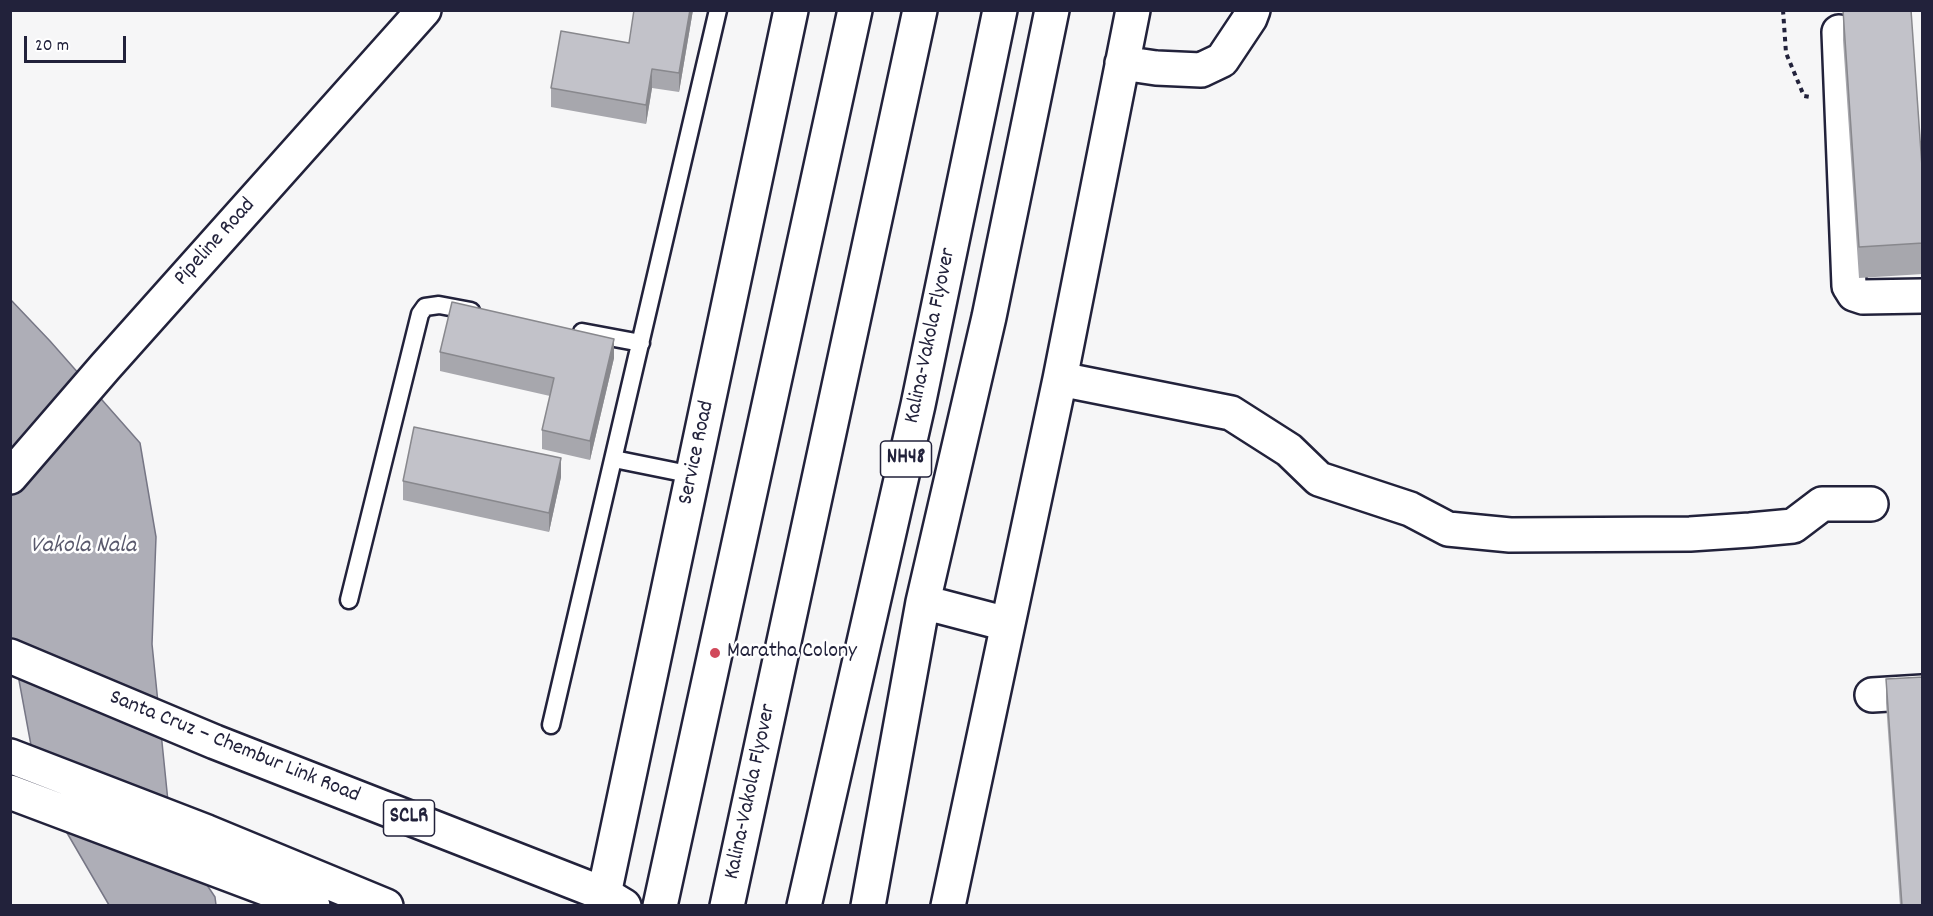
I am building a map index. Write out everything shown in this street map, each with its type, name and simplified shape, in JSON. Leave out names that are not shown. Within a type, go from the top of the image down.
[{"type":"main road","name":"Pipeline Road","points":[[10,477],[105,367],[424,10]]},
{"type":"main road","name":"Service Road","points":[[614,900],[693,475],[791,10]]},
{"type":"main road","points":[[660,906],[855,10]]},
{"type":"main road","name":"Kalina-Vakola Flyover","points":[[727,906],[920,10]]},
{"type":"main road","name":"Kalina-Vakola Flyover","points":[[804,906],[918,405],[999,10]]},
{"type":"main road","points":[[868,906],[923,602],[989,317],[1052,10]]},
{"type":"main road","points":[[948,906],[1060,379],[1133,10]]},
{"type":"main road","points":[[1122,63],[1156,68],[1202,70],[1222,60],[1253,10]]},
{"type":"main road","points":[[1839,32],[1850,286],[1854,294],[1863,297],[1923,296]]},
{"type":"main road","points":[[1060,379],[1231,412],[1290,450],[1319,479],[1410,509],[1448,529],[1510,535],[1645,534],[1750,530],[1793,526],[1822,504],[1871,504]]},
{"type":"main road","points":[[923,602],[1007,624]]},
{"type":"main road","name":"Santa Cruz – Chembur Link Road","points":[[10,656],[215,742],[614,900]]},
{"type":"main road","points":[[1872,695],[1923,692]]},
{"type":"main road","points":[[10,756],[207,832],[386,906]]},
{"type":"main road","points":[[10,792],[313,906]]},
{"type":"lane","points":[[551,725],[718,10]]},
{"type":"lane","points":[[349,600],[420,314],[425,307],[439,305],[484,314]]},
{"type":"lane","points":[[562,329],[641,343]]},
{"type":"lane","points":[[614,459],[693,475]]},
{"type":"path","points":[[1784,10],[1786,53],[1804,96],[1811,97]]},
{"type":"water","name":"Vakola Nala","points":[[10,299],[140,443],[156,537],[152,644],[171,831],[215,897],[216,905],[109,905],[38,783],[11,637]]},
{"type":"building","points":[[634,10],[690,10],[679,73],[652,69],[646,105],[551,88],[561,31],[629,43]]},
{"type":"building","points":[[1843,10],[1911,10],[1923,181],[1923,243],[1859,247]]},
{"type":"building","points":[[452,302],[614,339],[590,441],[542,430],[554,378],[440,352]]},
{"type":"building","points":[[414,427],[561,458],[549,513],[403,481]]},
{"type":"building","points":[[1923,677],[1923,906],[1902,906],[1886,679]]},
{"type":"place","name":"Maratha Colony","points":[[715,653]]}]
